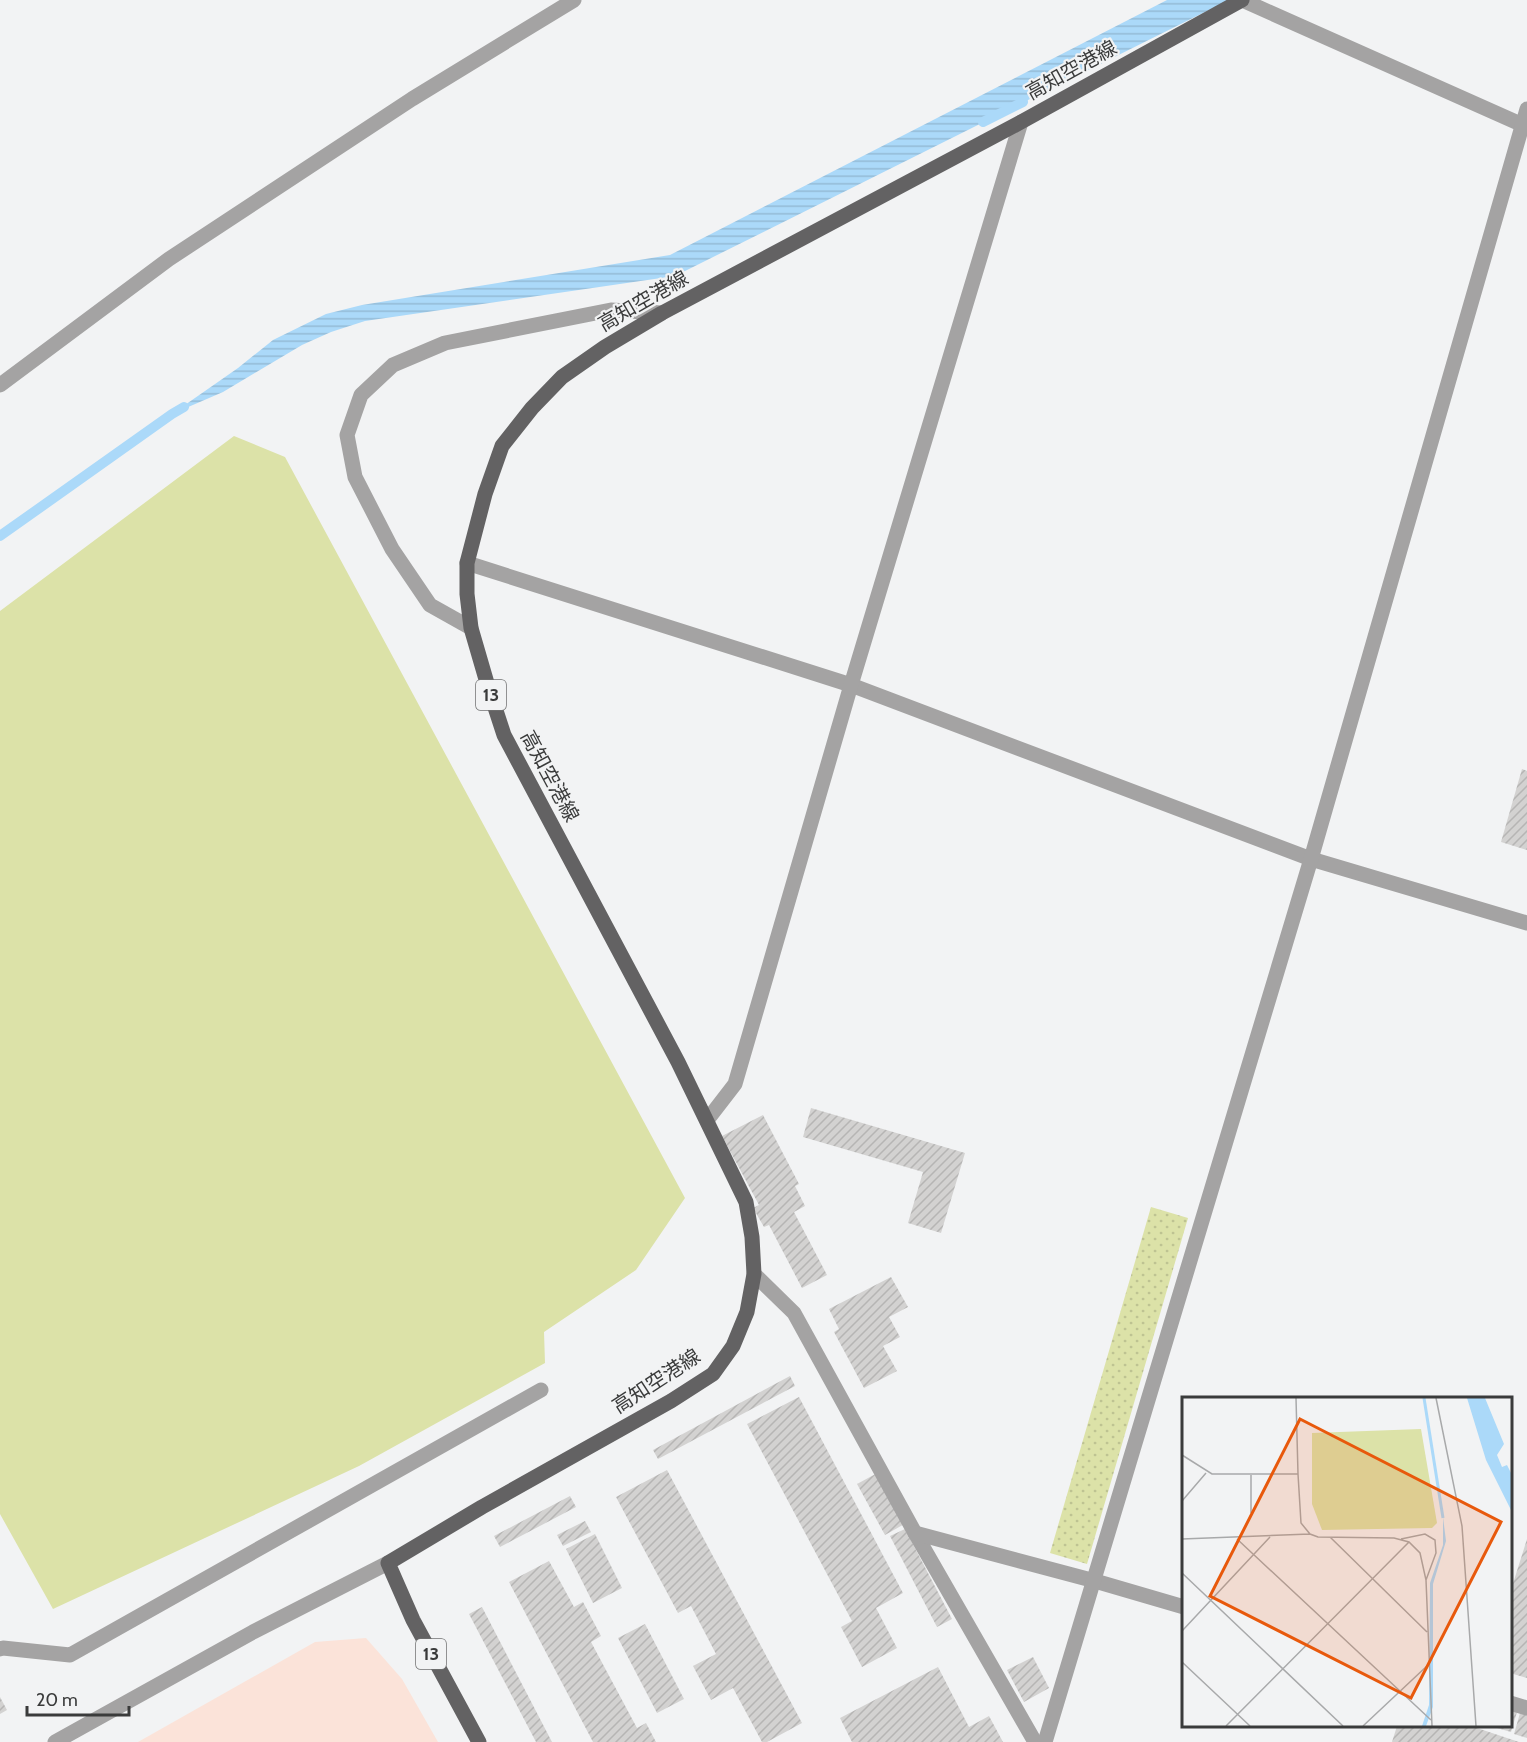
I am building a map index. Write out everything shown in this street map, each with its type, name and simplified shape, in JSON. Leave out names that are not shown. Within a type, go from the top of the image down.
[{"type":"main road","name":"高知空港線","points":[[388,1563],[671,1401],[712,1374],[733,1346],[747,1312],[754,1274],[752,1237],[746,1202],[708,1119],[504,735],[487,683],[471,628],[467,594],[467,563],[485,494],[502,446],[532,408],[562,377],[605,347],[662,313],[1021,122],[1242,0]]},
{"type":"main road","name":"13","points":[[388,1563],[413,1620],[480,1742]]},
{"type":"street","points":[[0,385],[169,259],[412,99],[574,0]]},
{"type":"street","points":[[1242,0],[1525,126]]},
{"type":"street","points":[[1046,1742],[1311,858],[1525,126],[1527,109]]},
{"type":"street","points":[[708,1119],[735,1084],[851,685],[1021,122]]},
{"type":"street","points":[[471,628],[430,605],[392,549],[355,477],[347,435],[361,394],[393,365],[445,343],[610,310],[662,313]]},
{"type":"street","points":[[467,563],[851,685],[1311,858],[1527,923]]},
{"type":"street","points":[[754,1274],[794,1313],[915,1533],[1035,1742]]},
{"type":"street","points":[[0,1649],[70,1655],[541,1390]]},
{"type":"street","points":[[915,1533],[1182,1606]]},
{"type":"street","points":[[55,1742],[272,1622],[388,1563]]},
{"type":"street","points":[[1512,1704],[1527,1708]]},
{"type":"shaded area","points":[[366,1638],[402,1679],[438,1742],[138,1742],[315,1642]]},
{"type":"green space","points":[[234,436],[285,457],[685,1198],[636,1270],[544,1332],[545,1363],[359,1466],[53,1609],[0,1514],[0,611]]},
{"type":"green space","points":[[1151,1207],[1188,1218],[1087,1564],[1050,1553]]},
{"type":"water","points":[[1167,0],[1229,0],[675,276],[365,321],[331,332],[302,345],[223,392],[172,414],[238,368],[273,340],[326,314],[362,305],[670,255]]},
{"type":"building","points":[[1522,769],[1527,771],[1527,850],[1501,842]]},
{"type":"building","points":[[811,1108],[965,1153],[941,1233],[908,1223],[923,1172],[803,1137]]},
{"type":"building","points":[[763,1115],[799,1184],[795,1186],[805,1206],[794,1212],[827,1275],[802,1288],[769,1225],[764,1227],[753,1208],[759,1205],[722,1136]]},
{"type":"building","points":[[891,1277],[908,1307],[889,1317],[900,1337],[883,1346],[897,1371],[864,1388],[834,1332],[839,1329],[829,1309]]},
{"type":"building","points":[[790,1376],[795,1386],[658,1459],[653,1450]]},
{"type":"building","points":[[799,1397],[903,1593],[876,1608],[897,1648],[862,1667],[841,1627],[852,1621],[747,1424]]},
{"type":"building","points":[[667,1470],[802,1723],[767,1742],[762,1742],[733,1688],[711,1700],[693,1666],[716,1654],[691,1606],[678,1613],[616,1497]]},
{"type":"building","points":[[881,1471],[908,1522],[885,1535],[857,1484]]},
{"type":"building","points":[[570,1496],[576,1507],[500,1547],[494,1536]]},
{"type":"building","points":[[585,1521],[591,1532],[563,1546],[557,1535]]},
{"type":"building","points":[[905,1529],[952,1619],[937,1627],[890,1536]]},
{"type":"building","points":[[595,1534],[622,1588],[593,1603],[566,1549]]},
{"type":"building","points":[[1527,1539],[1527,1678],[1512,1674],[1512,1587]]},
{"type":"building","points":[[549,1561],[574,1607],[583,1602],[601,1636],[591,1642],[637,1728],[646,1723],[656,1742],[593,1742],[509,1582]]},
{"type":"building","points":[[482,1607],[552,1742],[536,1742],[469,1614]]},
{"type":"building","points":[[645,1624],[684,1699],[657,1713],[618,1638]]},
{"type":"building","points":[[1033,1657],[1049,1688],[1024,1702],[1007,1670]]},
{"type":"building","points":[[938,1667],[969,1727],[989,1716],[1003,1742],[852,1742],[840,1718]]},
{"type":"building","points":[[0,1697],[7,1710],[0,1714]]},
{"type":"building","points":[[1512,1711],[1517,1712],[1511,1732],[1494,1727],[1512,1727]]},
{"type":"building","points":[[1520,1713],[1527,1715],[1527,1738],[1514,1734]]},
{"type":"building","points":[[1397,1727],[1474,1727],[1519,1742],[1392,1742]]},
{"type":"waterway","points":[[983,122],[1023,102]]},
{"type":"waterway","points":[[0,536],[184,407]]}]
